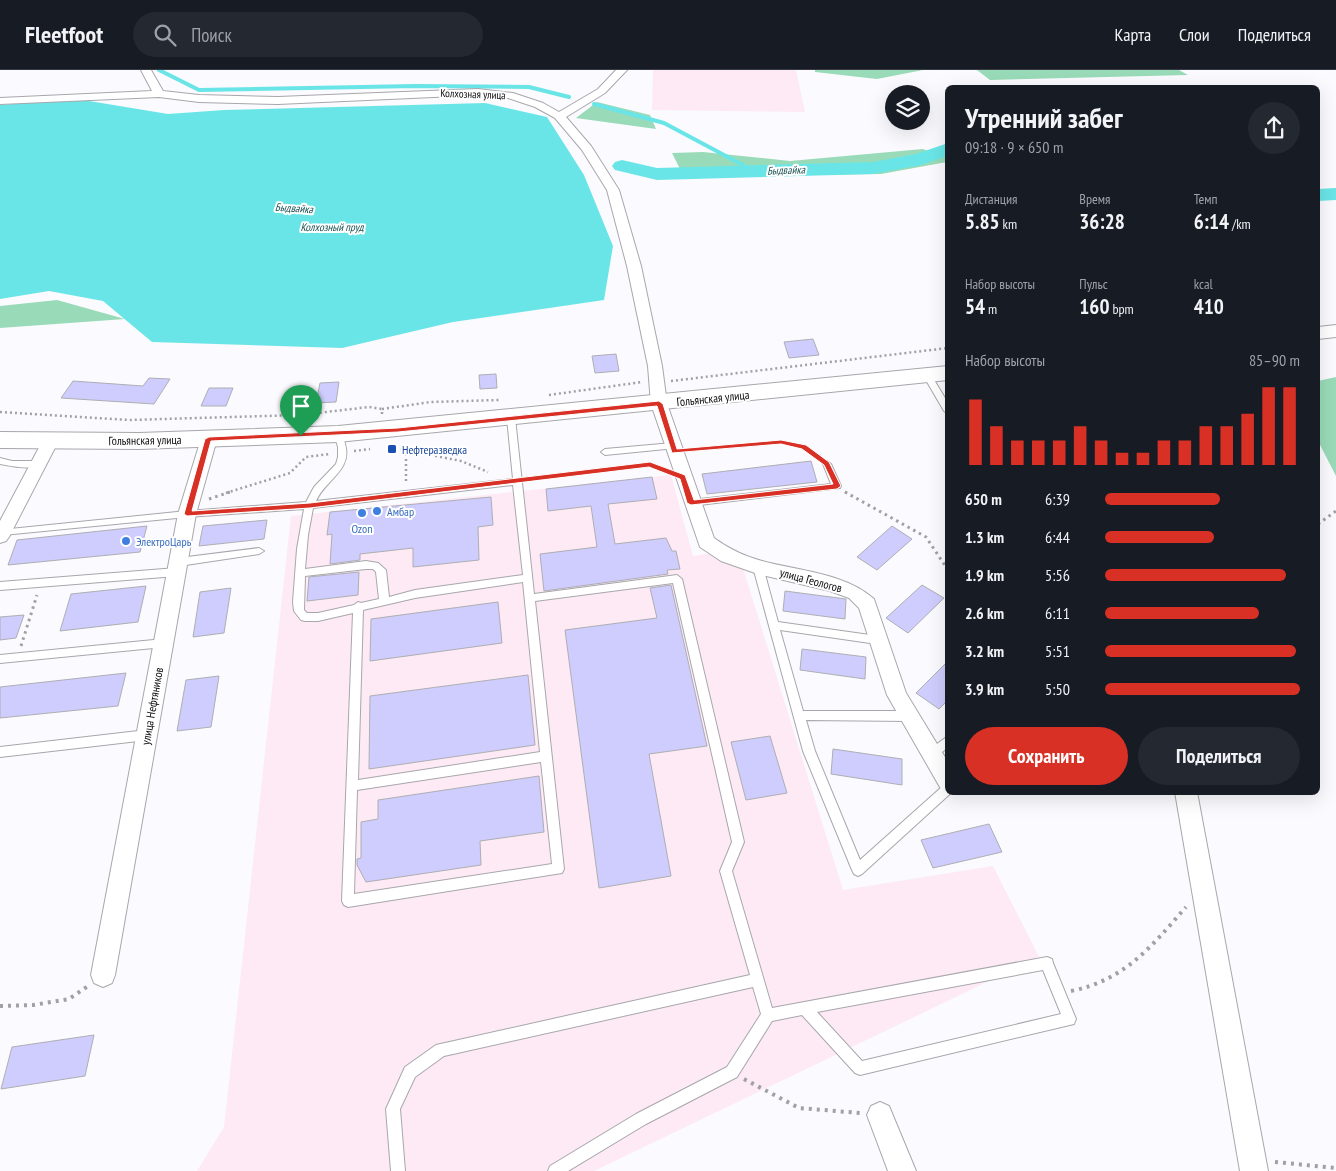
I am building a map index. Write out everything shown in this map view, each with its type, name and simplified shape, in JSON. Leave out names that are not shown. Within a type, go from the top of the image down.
[{"type":"main road","points":[[1320,333],[1336,331]]},
{"type":"main road","name":"Гольянская улица","points":[[0,440],[209,439],[300,425],[338,434],[659,404],[937,374]]},
{"type":"street","points":[[0,101],[159,94],[146,70]]},
{"type":"street","points":[[559,116],[608,87],[622,70]]},
{"type":"street","name":"Колхозная улица","points":[[159,94],[189,98],[273,99],[478,92],[509,95],[539,105],[559,116],[587,148],[613,190],[634,266],[655,366],[659,404]]},
{"type":"street","name":"улица Геологов","points":[[659,404],[691,503],[706,542],[727,556],[758,567],[855,592],[866,604],[897,696],[945,777]]},
{"type":"street","name":"улица Нефтяников","points":[[102,975],[187,514],[209,439]]},
{"type":"street","points":[[2,535],[7,512],[39,464],[51,440]]},
{"type":"street","points":[[1187,795],[1253,1165]]},
{"type":"street","points":[[880,1115],[902,1171]]},
{"type":"lane","points":[[937,374],[945,401]]},
{"type":"lane","points":[[358,606],[348,901],[558,869],[511,418]]},
{"type":"lane","points":[[338,434],[344,457],[340,465],[318,489],[310,505],[298,602],[299,612],[305,617],[318,617],[384,600],[528,578]]},
{"type":"lane","points":[[605,452],[674,449]]},
{"type":"lane","points":[[0,461],[12,464],[39,464]]},
{"type":"lane","points":[[691,503],[837,486],[827,464]]},
{"type":"lane","points":[[2,535],[187,514],[310,505],[518,481]]},
{"type":"lane","points":[[0,586],[178,567],[259,551]]},
{"type":"lane","points":[[301,573],[366,565],[376,566],[381,570],[384,600]]},
{"type":"lane","points":[[758,567],[809,751],[858,870],[945,792]]},
{"type":"lane","points":[[530,598],[677,579],[738,842],[726,871],[768,1015]]},
{"type":"lane","points":[[774,625],[877,640]]},
{"type":"lane","points":[[0,659],[164,643]]},
{"type":"lane","points":[[799,715],[909,716]]},
{"type":"lane","points":[[0,752],[146,735]]},
{"type":"lane","points":[[931,754],[945,742]]},
{"type":"lane","points":[[352,786],[547,756]]},
{"type":"lane","points":[[555,1171],[641,1119],[732,1072],[768,1015],[804,1008],[1047,963],[1070,1019],[860,1068],[804,1008]]},
{"type":"lane","points":[[398,1171],[393,1109],[410,1072],[441,1050],[758,980]]},
{"type":"path","points":[[0,412],[129,420],[300,425],[369,407],[382,409]]},
{"type":"path","points":[[674,449],[781,442],[804,447],[827,464]]},
{"type":"path","points":[[406,449],[406,494]]},
{"type":"path","points":[[518,481],[650,465],[683,477]]},
{"type":"path","points":[[837,486],[926,537],[945,566]]},
{"type":"path","points":[[1320,523],[1336,511]]},
{"type":"path","points":[[17,657],[41,583]]},
{"type":"path","points":[[1059,992],[1087,989],[1117,977],[1149,950],[1203,888]]},
{"type":"path","points":[[0,1006],[33,1005],[68,999],[102,975]]},
{"type":"path","points":[[732,1072],[799,1108],[880,1115]]},
{"type":"path","points":[[1253,1165],[1336,1168]]},
{"type":"shaded area","points":[[653,70],[796,70],[805,112],[652,110]]},
{"type":"shaded area","points":[[671,475],[693,556],[737,549],[843,890],[993,866],[1039,957],[594,1171],[197,1171],[224,1127],[291,516]]},
{"type":"green space","points":[[815,70],[923,70],[877,79],[815,72]]},
{"type":"green space","points":[[977,70],[1179,70],[1188,75],[990,80]]},
{"type":"green space","points":[[597,102],[650,115],[656,129],[576,118]]},
{"type":"green space","points":[[923,149],[945,157],[945,162],[881,174],[684,177],[672,153],[703,152],[790,161]]},
{"type":"green space","points":[[57,300],[125,319],[0,328],[0,306]]},
{"type":"green space","points":[[1336,377],[1336,476],[1320,445],[1320,381]]},
{"type":"water","name":"Колхозный пруд","points":[[77,99],[168,114],[224,110],[485,103],[547,117],[584,175],[613,246],[604,300],[453,322],[342,348],[152,342],[103,301],[49,291],[0,299],[0,105]]},
{"type":"building","points":[[813,339],[819,355],[789,358],[784,342]]},
{"type":"building","points":[[616,354],[619,371],[595,373],[592,356]]},
{"type":"building","points":[[496,374],[497,388],[480,389],[479,375]]},
{"type":"building","points":[[149,378],[170,379],[154,404],[61,398],[73,381],[143,386]]},
{"type":"building","points":[[339,382],[336,402],[316,403],[320,383]]},
{"type":"building","points":[[209,388],[233,388],[226,406],[201,406]]},
{"type":"building","points":[[811,461],[817,482],[707,494],[702,474]]},
{"type":"building","points":[[652,477],[657,499],[608,504],[615,544],[666,538],[672,551],[676,551],[680,569],[667,570],[668,574],[544,591],[540,554],[597,547],[591,506],[548,511],[546,489]]},
{"type":"building","points":[[491,497],[493,525],[478,527],[479,560],[413,567],[413,548],[360,554],[360,560],[330,564],[332,534],[327,535],[330,512]]},
{"type":"building","points":[[267,520],[264,539],[199,546],[203,526]]},
{"type":"building","points":[[147,526],[140,552],[8,565],[17,540]]},
{"type":"building","points":[[892,526],[912,539],[877,570],[857,557]]},
{"type":"building","points":[[359,572],[358,595],[307,601],[309,577]]},
{"type":"building","points":[[671,585],[707,746],[649,754],[671,876],[599,888],[565,630],[657,618],[650,588]]},
{"type":"building","points":[[922,585],[944,598],[908,633],[886,618]]},
{"type":"building","points":[[146,586],[138,622],[60,631],[71,594]]},
{"type":"building","points":[[231,588],[224,633],[193,637],[200,592]]},
{"type":"building","points":[[785,591],[846,599],[845,619],[783,611]]},
{"type":"building","points":[[498,602],[502,643],[370,661],[371,619]]},
{"type":"building","points":[[24,615],[16,638],[0,640],[0,617]]},
{"type":"building","points":[[802,649],[866,657],[865,679],[800,670]]},
{"type":"building","points":[[945,664],[945,703],[939,709],[916,693]]},
{"type":"building","points":[[126,673],[118,706],[0,718],[0,687]]},
{"type":"building","points":[[528,675],[535,745],[369,769],[370,696]]},
{"type":"building","points":[[219,676],[211,727],[177,731],[186,680]]},
{"type":"building","points":[[770,736],[787,793],[746,800],[731,742]]},
{"type":"building","points":[[833,749],[902,759],[902,785],[831,774]]},
{"type":"building","points":[[539,776],[544,832],[480,841],[481,865],[366,882],[357,865],[357,859],[361,858],[361,822],[378,819],[378,800]]},
{"type":"building","points":[[989,824],[1002,852],[933,868],[921,840]]},
{"type":"building","points":[[94,1035],[85,1076],[1,1089],[12,1047]]},
{"type":"waterway","points":[[159,70],[199,90],[416,86],[529,87],[569,97]]},
{"type":"waterway","points":[[594,104],[664,123],[754,171]]},
{"type":"waterway","name":"Быдвайка","points":[[622,166],[657,174],[873,168],[921,159],[945,150]]},
{"type":"waterway","name":"Быдвайка","points":[[1320,195],[1336,194]]},
{"type":"place","name":"Нефтеразведка","points":[[392,449]]},
{"type":"place","name":"Амбар","points":[[377,511]]},
{"type":"place","name":"Ozon","points":[[362,513]]},
{"type":"place","name":"ЭлектроЦарь","points":[[126,541]]},
{"type":"route","points":[[659,404],[675,451],[781,442],[804,447],[827,464],[837,486],[691,503],[683,477],[650,465],[310,505],[187,514],[209,439],[301,436],[398,430],[659,404]]}]
